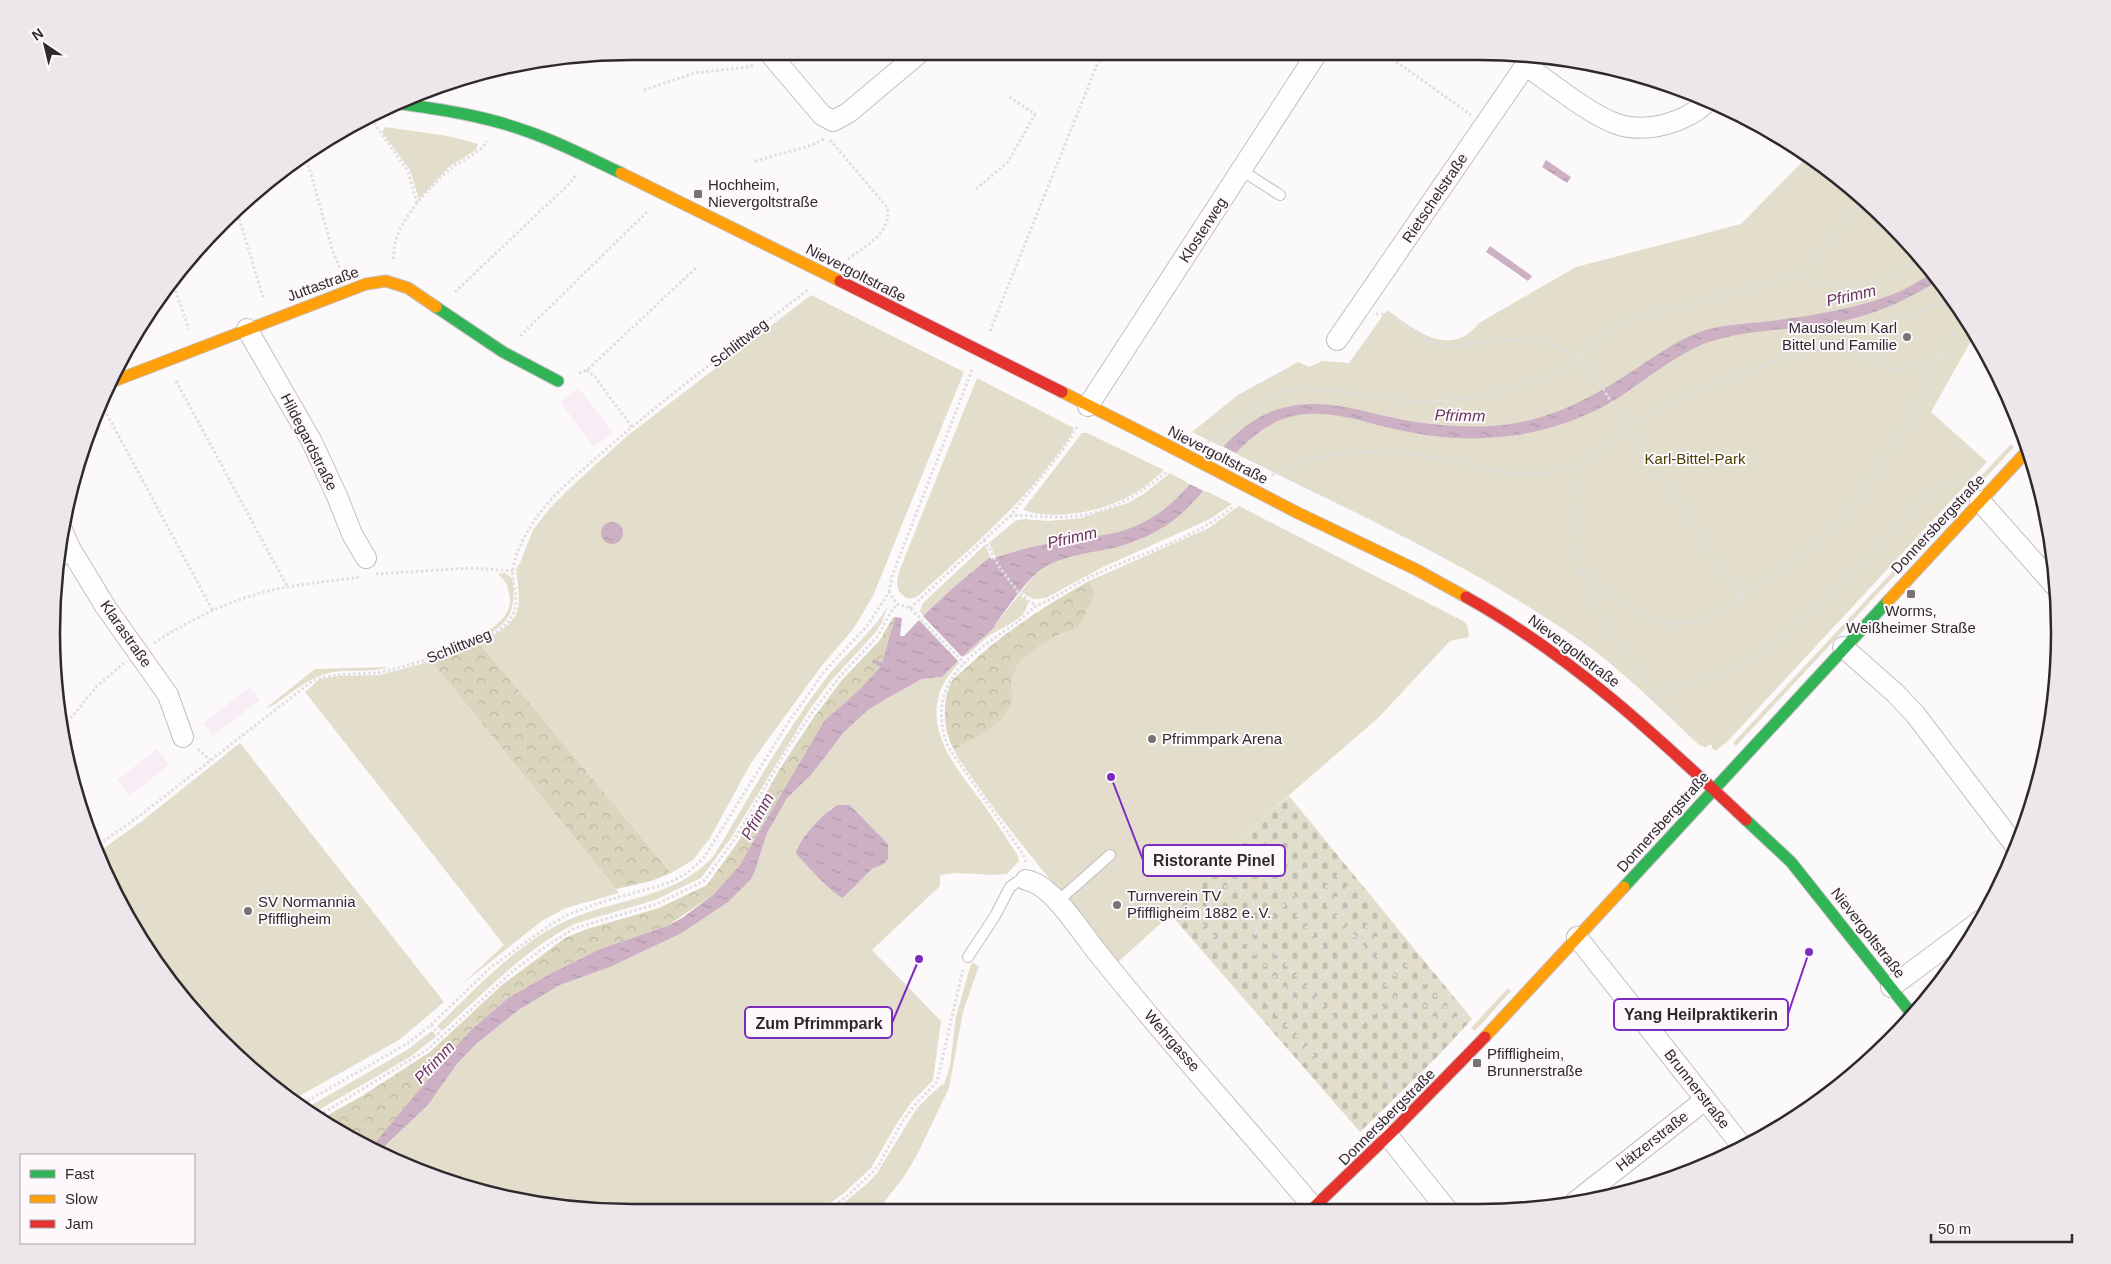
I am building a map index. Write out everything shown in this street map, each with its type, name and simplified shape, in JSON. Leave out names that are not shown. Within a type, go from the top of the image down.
[{"type":"street","points":[[766,60],[822,115],[833,121],[848,113],[911,60]]},
{"type":"street","name":"Klosterweg","points":[[1088,406],[1312,60]]},
{"type":"street","name":"Rietschelstraße","points":[[1337,340],[1527,62]]},
{"type":"street","points":[[1532,63],[1590,110],[1618,125],[1652,127],[1670,124],[1687,117],[1702,106]]},
{"type":"street","name":"Nievergoltstraße","points":[[410,106],[435,108],[494,121],[530,132],[589,157],[1165,444],[1298,513],[1417,570],[1473,601],[1553,651],[1605,692],[1714,788],[1779,849],[1803,875],[1908,1010]]},
{"type":"street","name":"Juttastraße","points":[[119,379],[348,290],[373,282],[386,281],[408,288],[503,352],[558,381]]},
{"type":"street","name":"Hildegardstraße","points":[[247,329],[312,442],[352,534],[366,558]]},
{"type":"street","name":"Donnersbergstraße","points":[[1318,1204],[1389,1137],[1457,1068],[1843,647],[2023,455]]},
{"type":"street","points":[[1980,501],[2048,578]]},
{"type":"street","name":"Klarastraße","points":[[65,556],[105,606],[168,695],[183,737]]},
{"type":"street","points":[[1843,647],[1896,693],[1915,714],[2012,840]]},
{"type":"street","name":"Wehrgasse","points":[[1026,880],[1034,881],[1042,886],[1057,902],[1307,1204]]},
{"type":"street","points":[[1890,987],[1966,931]]},
{"type":"street","name":"Brunnerstraße","points":[[1577,937],[1738,1142]]},
{"type":"street","name":"Hätzerstraße","points":[[1585,1194],[1705,1100]]},
{"type":"street","points":[[1389,1137],[1442,1204]]},
{"type":"lane","points":[[1241,170],[1280,195]]},
{"type":"lane","points":[[1057,902],[1110,855]]},
{"type":"lane","points":[[968,957],[995,916],[1010,887],[1026,880]]},
{"type":"path","points":[[644,90],[695,73],[748,67],[763,60]]},
{"type":"path","points":[[980,352],[1101,60]]},
{"type":"path","points":[[1394,60],[1484,125]]},
{"type":"path","points":[[976,189],[1008,162],[1035,114],[1009,98]]},
{"type":"path","points":[[377,120],[382,121]]},
{"type":"path","points":[[374,121],[408,170],[418,204]]},
{"type":"path","points":[[386,281],[391,270],[395,242],[402,226],[431,187],[452,168],[478,151],[487,141],[494,121]]},
{"type":"path","name":"Schlittweg","points":[[101,844],[311,682],[334,674],[380,673],[391,670],[469,645],[509,621],[516,601],[514,562],[529,530],[548,504],[632,427],[884,231],[888,222],[887,207],[828,137],[810,146],[755,161]]},
{"type":"path","points":[[477,138],[495,143]]},
{"type":"path","points":[[438,308],[570,183],[589,157]]},
{"type":"path","points":[[307,161],[333,252],[348,290]]},
{"type":"path","points":[[576,173],[585,178]]},
{"type":"path","points":[[503,352],[650,209],[660,191]]},
{"type":"path","points":[[1210,440],[1261,404],[1284,391],[1296,389],[1344,392],[1410,403],[1431,403],[1481,396],[1570,367],[1582,358],[1604,332],[1622,321],[1801,275],[1858,204]]},
{"type":"path","points":[[641,205],[658,213]]},
{"type":"path","points":[[239,218],[255,270],[255,276],[271,319]]},
{"type":"path","points":[[1801,275],[1814,282],[1823,284],[1867,282],[1890,277],[1902,271],[1914,261]]},
{"type":"path","points":[[558,381],[587,370],[697,267]]},
{"type":"path","points":[[802,285],[818,293]]},
{"type":"path","points":[[175,289],[196,348]]},
{"type":"path","points":[[1275,473],[1302,462],[1334,454],[1360,452],[1418,454],[1505,472],[1549,472],[1582,464],[1628,427],[1698,388],[1945,301]]},
{"type":"path","points":[[1355,314],[1388,314],[1423,338],[1451,346],[1502,340],[1532,340],[1582,358],[1682,506],[1709,552],[1742,596]]},
{"type":"path","points":[[1583,572],[1634,609],[1657,621],[1668,624],[1694,621],[1742,596],[1811,548],[1846,512],[1892,448],[1960,323]]},
{"type":"path","points":[[1876,361],[1903,340]]},
{"type":"path","points":[[1833,342],[1865,359],[1876,361],[1888,368],[1900,369],[1941,358]]},
{"type":"path","points":[[165,361],[288,588]]},
{"type":"path","points":[[964,365],[981,373]]},
{"type":"path","points":[[306,1102],[385,1057],[431,1025],[490,968],[550,925],[569,914],[605,901],[666,884],[686,874],[703,859],[798,708],[824,672],[867,626],[889,592],[892,576],[973,369]]},
{"type":"path","points":[[587,370],[595,376],[632,427]]},
{"type":"path","points":[[910,608],[1010,516],[1065,447],[1088,406]]},
{"type":"path","points":[[105,411],[213,611]]},
{"type":"path","points":[[1582,464],[1575,531],[1583,572],[1590,594],[1606,625],[1678,724]]},
{"type":"path","points":[[1010,516],[1065,517],[1106,509],[1126,501],[1143,491],[1167,472]]},
{"type":"path","points":[[1658,694],[1669,688],[1695,682],[1732,668],[1768,647],[1820,605],[1883,543],[1925,496],[1943,484],[1958,480],[1971,480],[1980,501]]},
{"type":"path","points":[[1026,880],[1028,869],[1023,854],[970,782],[948,747],[943,734],[941,712],[945,689],[949,681],[988,641],[1012,626],[1036,606],[1088,578],[1198,530],[1235,505]]},
{"type":"path","points":[[984,540],[1018,592],[1036,606]]},
{"type":"path","points":[[67,722],[97,686],[139,653],[177,628],[254,595],[389,573],[471,568],[513,571]]},
{"type":"path","points":[[889,592],[898,604],[910,608],[921,618],[964,664]]},
{"type":"path","points":[[323,1113],[413,1060],[442,1037],[514,970],[564,934],[580,927],[657,904],[704,881],[734,840],[789,746],[811,714],[841,675],[878,636],[898,604]]},
{"type":"path","points":[[1218,941],[1195,917],[1259,853],[1263,837],[1295,810]]},
{"type":"path","points":[[1280,858],[1286,849],[1305,834]]},
{"type":"path","points":[[1260,846],[1266,847],[1301,873],[1373,960],[1387,987],[1433,1045],[1457,1068]]},
{"type":"path","points":[[1301,873],[1322,856]]},
{"type":"path","points":[[1250,862],[1274,886]]},
{"type":"path","points":[[1207,952],[1274,886],[1290,865]]},
{"type":"path","points":[[1318,894],[1339,876]]},
{"type":"path","points":[[1232,880],[1255,904]]},
{"type":"path","points":[[1327,905],[1349,887]]},
{"type":"path","points":[[1292,894],[1324,935],[1317,940]]},
{"type":"path","points":[[1337,917],[1358,899]]},
{"type":"path","points":[[1336,964],[1287,903],[1230,953],[1230,961],[1317,1060],[1327,1054],[1386,1004]]},
{"type":"path","points":[[1242,917],[1310,989],[1415,1111]]},
{"type":"path","points":[[1354,938],[1375,920]]},
{"type":"path","points":[[1363,948],[1383,932]]},
{"type":"path","points":[[1244,942],[1306,1011]]},
{"type":"path","points":[[1310,989],[1359,943]]},
{"type":"path","points":[[1373,960],[1393,943]]},
{"type":"path","points":[[836,1204],[874,1171],[902,1122],[914,1106],[937,1082],[957,993],[968,957]]},
{"type":"path","points":[[1385,980],[1409,963]]},
{"type":"path","points":[[1326,972],[1367,1020]]},
{"type":"path","points":[[1400,1003],[1427,981]]},
{"type":"path","points":[[1408,1012],[1432,992],[1456,1020]]},
{"type":"path","points":[[1288,1027],[1319,1000]]},
{"type":"path","points":[[1421,1001],[1445,1031]]},
{"type":"path","points":[[1380,1010],[1422,1058]]},
{"type":"path","points":[[1393,1087],[1462,1013]]},
{"type":"path","points":[[431,1025],[442,1037]]},
{"type":"shaded area","points":[[579,388],[613,432],[594,447],[560,402]]},
{"type":"shaded area","points":[[250,687],[260,700],[213,736],[203,723]]},
{"type":"shaded area","points":[[157,749],[169,765],[129,796],[117,780]]},
{"type":"green space","points":[[385,127],[448,136],[478,144],[476,150],[450,166],[419,199],[410,170],[382,132]]},
{"type":"green space","name":"Karl-Bittel-Park","points":[[1803,161],[1856,202],[1883,228],[1933,284],[1955,314],[1971,341],[1931,412],[1987,462],[1726,743],[1715,751],[1712,745],[1708,745],[1706,748],[1698,744],[1617,669],[1588,646],[1493,585],[1394,532],[1192,432],[1238,395],[1298,362],[1309,367],[1322,361],[1349,363],[1387,310],[1421,333],[1433,338],[1456,339],[1468,334],[1479,323],[1576,267],[1741,224]]},
{"type":"green space","points":[[811,295],[964,372],[873,596],[854,628],[820,668],[751,763],[710,838],[693,860],[671,873],[480,643],[504,628],[516,615],[519,597],[516,569],[533,530],[550,508],[627,436]]},
{"type":"green space","points":[[977,378],[1074,428],[1065,444],[1046,469],[1017,503],[919,595],[908,598],[898,588],[899,574]]},
{"type":"green space","points":[[1082,433],[1087,433],[1164,470],[1133,494],[1108,506],[1094,510],[1065,515],[1050,515],[1023,510]]},
{"type":"green space","points":[[2011,444],[2014,447],[1911,558],[1907,555]]},
{"type":"green space","points":[[1170,473],[1190,484],[1164,509],[1133,528],[1110,535],[1078,539],[996,558],[989,543],[1015,521],[1024,519],[1048,521],[1081,518],[1128,503],[1145,493]]},
{"type":"green space","points":[[1204,490],[1232,504],[1210,519],[1101,568],[1046,598],[1033,599],[1021,592],[1038,572],[1049,565],[1074,556],[1125,545],[1147,537],[1173,519]]},
{"type":"green space","name":"Pfrimmpark Arena","points":[[1239,506],[1465,622],[1469,637],[1450,641],[1378,718],[1257,823],[1190,897],[1118,962],[1013,834],[957,756],[950,741],[946,721],[946,708],[950,689],[952,682],[1095,590],[1089,581],[1209,528]]},
{"type":"green space","points":[[985,545],[990,557],[923,616],[920,611],[923,603]]},
{"type":"green space","points":[[1894,570],[1897,573],[1736,746],[1733,743]]},
{"type":"green space","points":[[505,573],[512,578],[514,595],[512,609],[507,619],[489,634],[449,649],[480,635],[500,622],[510,604],[505,582],[498,574]]},
{"type":"green space","points":[[1089,581],[1094,588],[1094,593],[1079,625],[1073,630],[1062,633],[1046,642],[1024,658],[1014,671],[1011,686],[1013,700],[1008,710],[988,730],[954,749],[946,726],[945,708],[948,691],[956,676],[1011,631]]},
{"type":"green space","points":[[1019,595],[1028,601],[1023,614],[1012,623],[986,638],[971,652],[962,657],[994,628]]},
{"type":"green space","points":[[888,606],[881,624],[875,633],[830,682],[808,712],[731,838],[701,878],[655,900],[574,924],[555,935],[521,960],[442,1031],[437,1026],[513,955],[546,931],[583,914],[661,890],[697,871],[713,857],[780,745],[809,702],[832,671],[881,617]]},
{"type":"green space","points":[[893,617],[895,617],[882,663],[873,662],[880,667],[860,689],[824,721],[739,866],[714,894],[667,926],[600,949],[508,998],[469,1032],[375,1143],[327,1116],[362,1096],[430,1052],[502,985],[565,938],[587,929],[659,908],[707,885],[738,842],[781,767],[814,717],[842,680],[880,640]]},
{"type":"green space","points":[[480,643],[671,873],[651,881],[616,889],[431,661],[452,655]]},
{"type":"green space","points":[[431,661],[619,893],[566,908],[543,920],[461,985],[504,945],[305,692],[320,679],[339,676],[380,675]]},
{"type":"green space","points":[[958,661],[959,663],[949,675],[938,699],[937,714],[943,744],[950,758],[1018,856],[1019,861],[1007,874],[957,873],[940,875],[940,886],[872,950],[941,1021],[933,1080],[911,1103],[899,1120],[871,1168],[843,1194],[829,1204],[595,1203],[520,1193],[484,1185],[448,1174],[385,1147],[428,1105],[457,1064],[475,1045],[517,1011],[560,985],[610,967],[680,934],[755,871],[767,833],[787,798],[811,775],[844,732],[868,710],[922,679],[942,677]],"holes":[[[850,805],[888,844],[888,855],[884,864],[872,869],[843,898],[825,885],[812,871],[797,853],[797,847],[831,808]]]},
{"type":"green space","points":[[388,667],[321,675],[306,682],[272,706],[266,708],[315,669]]},
{"type":"green space","name":"SV Normannia Pfiffligheim","points":[[240,743],[444,1002],[399,1040],[298,1096],[255,1062],[202,1009],[156,950],[137,918],[119,885],[103,849],[142,821]]},
{"type":"green space","points":[[1289,796],[1472,1019],[1438,1056],[1360,1132],[1171,915],[1190,897],[1257,823]]},
{"type":"green space","points":[[971,964],[979,966],[963,1012],[949,1088],[916,1157],[903,1178],[883,1204],[842,1204],[877,1173],[917,1108],[942,1084],[944,1085],[950,1066],[956,1016]]},
{"type":"green space","points":[[1508,988],[1511,991],[1475,1031],[1471,1028]]},
{"type":"green space","points":[[432,1031],[437,1036],[410,1057],[318,1110],[311,1106],[407,1050]]},
{"type":"water","points":[[1546,160],[1571,177],[1567,183],[1542,167]]},
{"type":"water","points":[[1490,246],[1532,276],[1528,281],[1486,252]]},
{"type":"water","points":[[1927,276],[1932,283],[1908,298],[1860,317],[1826,325],[1746,333],[1709,342],[1683,354],[1597,410],[1556,426],[1528,433],[1499,437],[1454,438],[1409,432],[1334,415],[1304,414],[1289,417],[1272,424],[1256,434],[1189,506],[1162,528],[1126,545],[1076,555],[1046,566],[1021,590],[995,627],[962,657],[923,616],[990,557],[991,559],[1048,544],[1114,533],[1143,523],[1178,497],[1234,436],[1250,423],[1267,413],[1287,407],[1313,404],[1351,408],[1401,419],[1453,426],[1512,424],[1550,414],[1586,399],[1675,343],[1708,329],[1786,319],[1851,307],[1882,298],[1910,286]]},
{"type":"water","points":[[612,522],[620,525],[623,533],[620,541],[612,544],[604,541],[601,533],[604,525]]},
{"type":"water","points":[[895,617],[902,618],[900,636],[904,636],[919,620],[958,661],[942,677],[922,679],[868,710],[844,732],[811,775],[787,798],[767,833],[751,879],[728,902],[680,934],[610,967],[560,985],[517,1011],[475,1045],[457,1064],[428,1105],[384,1147],[375,1143],[469,1032],[508,998],[600,949],[667,926],[682,918],[714,894],[739,866],[824,721],[860,689],[880,667],[872,662],[874,659],[882,663]]},
{"type":"water","points":[[838,805],[850,805],[888,844],[888,859],[884,864],[872,869],[843,898],[826,885],[796,853],[798,847],[813,826]]},
{"type":"pier","points":[[1222,446],[1239,455],[1206,492],[1187,483]]},
{"type":"traffic: fast","points":[[410,105],[463,114],[513,126],[576,151],[621,173]]},
{"type":"traffic: fast","points":[[436,307],[503,352],[558,381]]},
{"type":"traffic: fast","points":[[1624,887],[1888,601]]},
{"type":"traffic: fast","points":[[1746,820],[1791,862],[1908,1010]]},
{"type":"traffic: slow","points":[[621,173],[840,281]]},
{"type":"traffic: slow","points":[[119,379],[366,284],[386,281],[408,288],[436,307]]},
{"type":"traffic: slow","points":[[1062,392],[1165,444]]},
{"type":"traffic: slow","points":[[1165,444],[1298,513]]},
{"type":"traffic: slow","points":[[1888,601],[2023,455]]},
{"type":"traffic: slow","points":[[1298,513],[1417,570],[1466,597]]},
{"type":"traffic: slow","points":[[1485,1037],[1624,887]]},
{"type":"traffic: jam","points":[[840,281],[1062,392]]},
{"type":"traffic: jam","points":[[1466,597],[1505,620],[1578,672],[1647,729],[1746,820]]},
{"type":"traffic: jam","points":[[1317,1204],[1395,1129],[1485,1037]]},
{"type":"place","name":"Hochheim, Nievergoltstraße","points":[[698,194]]},
{"type":"place","name":"Mausoleum Karl Bittel und Familie","points":[[1907,337]]},
{"type":"place","name":"Worms, Weißheimer Straße","points":[[1911,594]]},
{"type":"place","name":"Pfrimmpark Arena","points":[[1152,739]]},
{"type":"place","name":"Ristorante Pinel","points":[[1111,777]]},
{"type":"place","name":"Turnverein TV Pfiffligheim 1882 e. V.","points":[[1117,905]]},
{"type":"place","name":"SV Normannia Pfiffligheim","points":[[248,911]]},
{"type":"place","name":"Yang Heilpraktikerin","points":[[1809,952]]},
{"type":"place","name":"Zum Pfrimmpark","points":[[919,959]]},
{"type":"place","name":"Pfiffligheim, Brunnerstraße","points":[[1477,1063]]},
{"type":"water label","name":"Pfrimm","points":[[1851,295]]},
{"type":"water label","name":"Pfrimm","points":[[1460,415]]},
{"type":"water label","name":"Pfrimm","points":[[1072,537]]},
{"type":"water label","name":"Pfrimm","points":[[757,816]]},
{"type":"water label","name":"Pfrimm","points":[[434,1062]]}]
